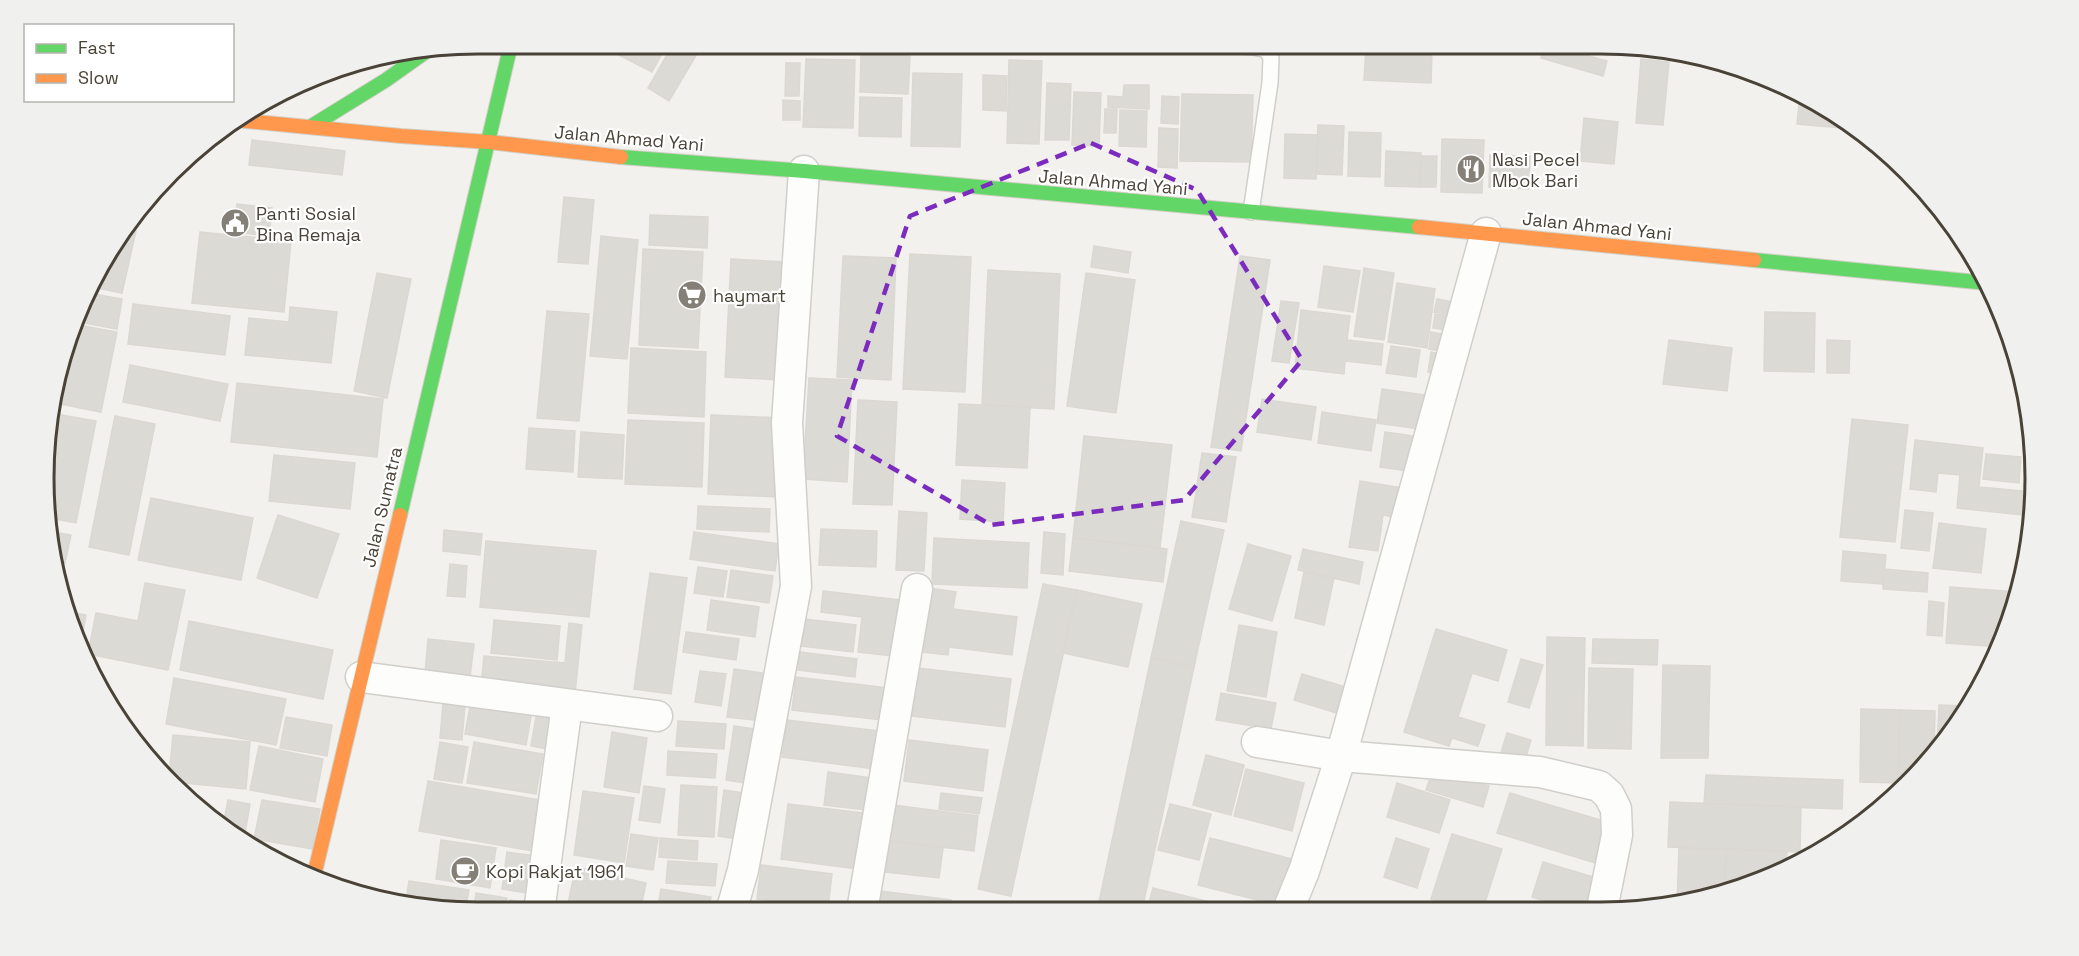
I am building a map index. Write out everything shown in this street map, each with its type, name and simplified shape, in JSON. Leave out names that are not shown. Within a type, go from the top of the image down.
[{"type":"main road","name":"Jalan Sumatra","points":[[315,870],[509,54]]},
{"type":"main road","points":[[310,127],[386,80],[414,59]]},
{"type":"main road","name":"Jalan Ahmad Yani","points":[[249,121],[489,142],[596,155],[804,171],[1486,232],[1977,282]]},
{"type":"street","points":[[734,902],[743,870],[796,586],[787,423],[804,171]]},
{"type":"street","points":[[1291,902],[1304,871],[1341,756],[1486,232]]},
{"type":"street","points":[[864,902],[916,589]]},
{"type":"street","points":[[361,677],[657,716]]},
{"type":"street","points":[[540,902],[567,705]]},
{"type":"street","points":[[1257,742],[1341,756],[1540,772],[1599,786],[1609,795],[1616,809],[1617,835],[1603,902]]},
{"type":"lane","points":[[1251,212],[1270,83],[1271,58],[1269,54]]},
{"type":"highlighted area","points":[[1091,143],[1197,190],[1302,360],[1184,500],[991,525],[837,436],[910,216]]},
{"type":"building","points":[[617,54],[662,54],[652,72]]},
{"type":"building","points":[[667,54],[697,54],[669,101],[648,88]]},
{"type":"building","points":[[1366,54],[1432,54],[1431,83],[1364,80]]},
{"type":"building","points":[[1542,54],[1581,54],[1607,61],[1603,76],[1541,58]]},
{"type":"building","points":[[861,55],[910,56],[908,94],[860,92]]},
{"type":"building","points":[[806,59],[855,60],[853,128],[803,127]]},
{"type":"building","points":[[1641,59],[1669,62],[1663,125],[1636,123]]},
{"type":"building","points":[[1009,60],[1042,61],[1039,144],[1007,143]]},
{"type":"building","points":[[786,63],[800,63],[799,96],[785,96]]},
{"type":"building","points":[[913,73],[962,74],[960,147],[911,146]]},
{"type":"building","points":[[983,75],[1007,76],[1006,111],[983,110]]},
{"type":"building","points":[[1047,83],[1071,84],[1069,140],[1045,140]]},
{"type":"building","points":[[1124,85],[1149,85],[1149,109],[1108,107],[1108,96],[1123,97]]},
{"type":"building","points":[[1074,92],[1101,93],[1099,146],[1072,145]]},
{"type":"building","points":[[1182,94],[1253,95],[1251,162],[1180,161]]},
{"type":"building","points":[[1162,96],[1179,97],[1178,124],[1161,123]]},
{"type":"building","points":[[860,97],[902,98],[901,137],[859,136]]},
{"type":"building","points":[[783,100],[800,101],[800,120],[783,120]]},
{"type":"building","points":[[1799,103],[1841,128],[1797,124]]},
{"type":"building","points":[[1105,109],[1117,109],[1116,133],[1104,133]]},
{"type":"building","points":[[1120,110],[1147,111],[1146,147],[1119,146]]},
{"type":"building","points":[[1584,118],[1618,122],[1614,164],[1580,161]]},
{"type":"building","points":[[1318,125],[1344,126],[1342,175],[1316,174]]},
{"type":"building","points":[[1159,128],[1178,129],[1177,168],[1158,167]]},
{"type":"building","points":[[1349,132],[1381,133],[1380,177],[1348,176]]},
{"type":"building","points":[[1285,134],[1318,135],[1316,179],[1284,178]]},
{"type":"building","points":[[1442,139],[1484,140],[1482,193],[1441,192]]},
{"type":"building","points":[[252,140],[345,151],[342,175],[249,165]]},
{"type":"building","points":[[1386,151],[1421,153],[1420,187],[1385,186]]},
{"type":"building","points":[[1490,155],[1530,156],[1529,189],[1489,187]]},
{"type":"building","points":[[1421,156],[1437,156],[1436,187],[1420,187]]},
{"type":"building","points":[[564,197],[594,200],[588,264],[558,262]]},
{"type":"building","points":[[237,204],[272,208],[269,236],[234,232]]},
{"type":"building","points":[[650,215],[708,217],[707,248],[649,245]]},
{"type":"building","points":[[134,231],[136,231],[122,293],[99,288],[125,242]]},
{"type":"building","points":[[200,232],[291,241],[284,312],[192,303]]},
{"type":"building","points":[[601,236],[638,240],[627,359],[590,356]]},
{"type":"building","points":[[1094,246],[1131,252],[1128,273],[1091,267]]},
{"type":"building","points":[[643,249],[703,252],[698,348],[639,345]]},
{"type":"building","points":[[910,254],[971,257],[965,392],[903,389]]},
{"type":"building","points":[[843,256],[896,258],[891,380],[837,377]]},
{"type":"building","points":[[1240,256],[1270,260],[1241,451],[1211,447]]},
{"type":"building","points":[[731,259],[788,262],[783,380],[725,377]]},
{"type":"building","points":[[1324,266],[1360,271],[1353,312],[1318,307]]},
{"type":"building","points":[[1364,268],[1394,273],[1384,340],[1354,336]]},
{"type":"building","points":[[988,270],[1060,274],[1054,409],[982,405]]},
{"type":"building","points":[[377,273],[411,279],[387,398],[354,391]]},
{"type":"building","points":[[1086,273],[1135,280],[1116,413],[1067,406]]},
{"type":"building","points":[[1397,283],[1435,289],[1427,348],[1388,342]]},
{"type":"building","points":[[96,294],[122,299],[117,329],[84,323]]},
{"type":"building","points":[[1437,299],[1464,304],[1463,316],[1434,312]]},
{"type":"building","points":[[1281,301],[1299,303],[1289,363],[1272,361]]},
{"type":"building","points":[[133,304],[230,316],[225,355],[128,344]]},
{"type":"building","points":[[290,307],[337,312],[331,363],[245,355],[249,318],[289,322]]},
{"type":"building","points":[[1301,310],[1350,316],[1347,340],[1383,344],[1381,365],[1345,361],[1344,374],[1295,368]]},
{"type":"building","points":[[547,311],[589,314],[579,421],[537,418]]},
{"type":"building","points":[[1765,312],[1815,313],[1814,372],[1764,371]]},
{"type":"building","points":[[1435,314],[1460,317],[1458,332],[1433,328]]},
{"type":"building","points":[[83,326],[117,332],[101,412],[61,404],[68,368]]},
{"type":"building","points":[[1431,332],[1453,336],[1450,352],[1429,349]]},
{"type":"building","points":[[1669,340],[1732,348],[1727,391],[1663,384]]},
{"type":"building","points":[[1827,340],[1850,341],[1849,373],[1827,373]]},
{"type":"building","points":[[1391,346],[1420,350],[1416,377],[1386,373]]},
{"type":"building","points":[[631,348],[706,352],[704,417],[628,413]]},
{"type":"building","points":[[1431,352],[1448,355],[1445,374],[1428,372]]},
{"type":"building","points":[[130,365],[228,384],[220,421],[123,402]]},
{"type":"building","points":[[809,378],[852,380],[847,482],[803,479]]},
{"type":"building","points":[[237,383],[383,399],[377,457],[231,442]]},
{"type":"building","points":[[1382,389],[1431,396],[1426,430],[1377,423]]},
{"type":"building","points":[[1262,399],[1316,407],[1311,440],[1257,432]]},
{"type":"building","points":[[858,400],[897,402],[892,505],[853,504]]},
{"type":"building","points":[[959,404],[1030,407],[1027,468],[956,465]]},
{"type":"building","points":[[1322,412],[1376,420],[1371,451],[1318,443]]},
{"type":"building","points":[[59,414],[96,421],[76,523],[57,520],[54,478]]},
{"type":"building","points":[[711,415],[783,418],[779,497],[708,494]]},
{"type":"building","points":[[115,416],[155,424],[129,555],[89,547]]},
{"type":"building","points":[[1852,419],[1908,425],[1895,542],[1840,537]]},
{"type":"building","points":[[628,420],[704,423],[702,487],[625,484]]},
{"type":"building","points":[[529,428],[575,431],[573,472],[526,469]]},
{"type":"building","points":[[581,432],[624,435],[622,479],[578,477]]},
{"type":"building","points":[[1385,432],[1420,437],[1415,472],[1380,467]]},
{"type":"building","points":[[1084,436],[1172,445],[1160,548],[1073,538]]},
{"type":"building","points":[[1915,440],[1983,448],[1979,487],[2025,491],[2023,515],[1957,508],[1960,475],[1938,473],[1936,492],[1910,489]]},
{"type":"building","points":[[1202,453],[1236,457],[1226,522],[1192,517]]},
{"type":"building","points":[[1986,454],[2021,457],[2019,483],[1983,479]]},
{"type":"building","points":[[274,455],[355,463],[350,509],[269,501]]},
{"type":"building","points":[[962,480],[1005,483],[1003,522],[960,519]]},
{"type":"building","points":[[1360,481],[1409,489],[1404,519],[1383,515],[1378,551],[1349,547]]},
{"type":"building","points":[[151,498],[253,518],[241,580],[138,560]]},
{"type":"building","points":[[698,506],[770,509],[769,532],[697,529]]},
{"type":"building","points":[[1905,510],[1933,513],[1929,551],[1901,548]]},
{"type":"building","points":[[899,511],[927,513],[924,571],[896,570]]},
{"type":"building","points":[[278,515],[339,534],[317,598],[257,578]]},
{"type":"building","points":[[1181,521],[1224,530],[1194,667],[1151,658]]},
{"type":"building","points":[[1939,523],[1986,529],[1981,573],[1933,568]]},
{"type":"building","points":[[821,529],[877,531],[876,567],[819,565]]},
{"type":"building","points":[[444,530],[482,534],[480,555],[443,551]]},
{"type":"building","points":[[694,532],[779,544],[775,571],[690,559]]},
{"type":"building","points":[[1044,532],[1065,534],[1063,575],[1041,573]]},
{"type":"building","points":[[58,533],[71,535],[65,563],[62,562]]},
{"type":"building","points":[[934,538],[1029,543],[1027,588],[932,584]]},
{"type":"building","points":[[1073,538],[1167,549],[1163,582],[1069,571]]},
{"type":"building","points":[[486,541],[596,551],[589,617],[480,607]]},
{"type":"building","points":[[1248,544],[1291,556],[1272,621],[1229,609]]},
{"type":"building","points":[[1303,549],[1363,562],[1359,584],[1298,570]]},
{"type":"building","points":[[1843,551],[1886,555],[1883,584],[1841,581]]},
{"type":"building","points":[[450,564],[467,566],[465,597],[447,596]]},
{"type":"building","points":[[698,567],[727,571],[723,597],[694,593]]},
{"type":"building","points":[[1884,569],[1928,573],[1927,592],[1883,589]]},
{"type":"building","points":[[731,570],[773,576],[769,603],[727,597]]},
{"type":"building","points":[[1304,572],[1334,578],[1324,625],[1295,618]]},
{"type":"building","points":[[650,573],[687,578],[671,694],[634,689]]},
{"type":"building","points":[[145,583],[185,590],[168,670],[93,655],[89,647],[96,613],[138,621]]},
{"type":"building","points":[[1043,584],[1077,590],[1011,896],[978,889]]},
{"type":"building","points":[[1950,587],[2010,591],[1990,646],[1946,643]]},
{"type":"building","points":[[929,588],[956,592],[953,609],[1017,617],[1012,655],[949,647],[948,655],[922,652]]},
{"type":"building","points":[[1077,590],[1142,604],[1128,667],[1063,653]]},
{"type":"building","points":[[823,591],[900,600],[893,656],[858,652],[862,617],[821,612]]},
{"type":"building","points":[[711,600],[759,607],[755,637],[707,630]]},
{"type":"building","points":[[1929,601],[1944,603],[1942,636],[1927,635]]},
{"type":"building","points":[[77,613],[86,615],[83,631]]},
{"type":"building","points":[[804,619],[856,625],[853,652],[801,646]]},
{"type":"building","points":[[494,620],[560,626],[557,660],[491,653]]},
{"type":"building","points":[[189,621],[333,650],[323,699],[180,670]]},
{"type":"building","points":[[569,623],[582,625],[575,694],[481,685],[484,656],[565,663]]},
{"type":"building","points":[[1239,625],[1277,632],[1266,697],[1227,691]]},
{"type":"building","points":[[1436,629],[1507,650],[1498,681],[1472,673],[1458,717],[1485,725],[1478,746],[1452,738],[1449,746],[1404,732]]},
{"type":"building","points":[[686,632],[739,639],[736,660],[683,652]]},
{"type":"building","points":[[1547,637],[1585,638],[1583,746],[1546,745]]},
{"type":"building","points":[[428,639],[474,644],[470,677],[425,673]]},
{"type":"building","points":[[1593,639],[1658,640],[1657,665],[1592,663]]},
{"type":"building","points":[[800,652],[857,659],[855,677],[798,670]]},
{"type":"building","points":[[1151,658],[1194,667],[1144,902],[1099,902]]},
{"type":"building","points":[[1521,659],[1543,665],[1529,708],[1508,702]]},
{"type":"building","points":[[1663,665],[1710,666],[1708,758],[1661,758]]},
{"type":"building","points":[[918,668],[1011,679],[1005,727],[912,716]]},
{"type":"building","points":[[1589,668],[1633,669],[1631,749],[1588,748]]},
{"type":"building","points":[[734,669],[770,674],[763,721],[727,717]]},
{"type":"building","points":[[700,671],[726,674],[721,706],[695,702]]},
{"type":"building","points":[[1302,674],[1349,688],[1340,714],[1294,700]]},
{"type":"building","points":[[796,677],[896,689],[892,721],[792,710]]},
{"type":"building","points":[[174,678],[286,699],[276,745],[166,724]]},
{"type":"building","points":[[444,692],[466,694],[462,740],[440,738]]},
{"type":"building","points":[[1221,693],[1276,703],[1271,729],[1216,720]]},
{"type":"building","points":[[472,695],[533,705],[526,745],[465,734]]},
{"type":"building","points":[[538,705],[566,709],[558,751],[531,746]]},
{"type":"building","points":[[1939,705],[1959,706],[1954,714],[1938,735]]},
{"type":"building","points":[[1861,709],[1900,710],[1898,781],[1896,783],[1860,782]]},
{"type":"building","points":[[1900,710],[1935,711],[1934,739],[1898,781]]},
{"type":"building","points":[[286,717],[332,725],[327,756],[280,748]]},
{"type":"building","points":[[787,720],[887,732],[882,770],[782,757]]},
{"type":"building","points":[[678,721],[726,724],[724,749],[676,746]]},
{"type":"building","points":[[734,726],[761,730],[753,784],[726,780]]},
{"type":"building","points":[[612,732],[647,738],[639,793],[604,787]]},
{"type":"building","points":[[1507,733],[1531,740],[1525,760],[1501,753]]},
{"type":"building","points":[[173,735],[250,742],[246,789],[183,783],[170,769]]},
{"type":"building","points":[[909,740],[988,750],[983,791],[904,781]]},
{"type":"building","points":[[440,742],[468,747],[462,783],[434,779]]},
{"type":"building","points":[[474,742],[543,754],[536,794],[467,783]]},
{"type":"building","points":[[259,746],[323,759],[315,802],[250,790]]},
{"type":"building","points":[[668,751],[717,754],[715,778],[667,775]]},
{"type":"building","points":[[1206,755],[1244,765],[1231,815],[1193,805]]},
{"type":"building","points":[[1246,769],[1304,783],[1292,831],[1234,816]]},
{"type":"building","points":[[1433,769],[1489,786],[1483,807],[1426,790]]},
{"type":"building","points":[[828,772],[879,779],[875,811],[824,805]]},
{"type":"building","points":[[1706,775],[1843,780],[1842,809],[1704,804]]},
{"type":"building","points":[[428,781],[552,802],[544,853],[419,831]]},
{"type":"building","points":[[1397,783],[1450,800],[1439,833],[1387,817]]},
{"type":"building","points":[[681,785],[717,787],[714,837],[678,835]]},
{"type":"building","points":[[644,786],[665,789],[660,823],[639,820]]},
{"type":"building","points":[[724,790],[750,794],[744,840],[718,836]]},
{"type":"building","points":[[583,791],[634,798],[624,863],[574,855]]},
{"type":"building","points":[[941,793],[982,798],[979,814],[939,809]]},
{"type":"building","points":[[1510,793],[1614,824],[1602,865],[1497,833]]},
{"type":"building","points":[[228,800],[250,804],[245,833],[225,817]]},
{"type":"building","points":[[262,800],[320,809],[312,849],[254,838]]},
{"type":"building","points":[[1670,802],[1801,807],[1800,852],[1668,847]]},
{"type":"building","points":[[788,804],[871,814],[865,870],[781,859]]},
{"type":"building","points":[[885,804],[978,816],[974,851],[881,840]]},
{"type":"building","points":[[1170,804],[1211,814],[1199,860],[1158,850]]},
{"type":"building","points":[[631,834],[658,838],[653,870],[626,866]]},
{"type":"building","points":[[1452,834],[1502,849],[1485,902],[1441,902],[1431,899]]},
{"type":"building","points":[[660,838],[698,841],[697,860],[659,857]]},
{"type":"building","points":[[1210,838],[1296,860],[1286,902],[1265,902],[1198,885]]},
{"type":"building","points":[[1396,838],[1429,849],[1417,888],[1384,877]]},
{"type":"building","name":"Kopi Rakjat 1961","points":[[441,840],[496,848],[490,888],[436,879]]},
{"type":"building","points":[[881,840],[943,848],[939,878],[877,871]]},
{"type":"building","points":[[1679,848],[1726,849],[1725,883],[1677,895]]},
{"type":"building","points":[[1726,849],[1787,852],[1787,859],[1725,883]]},
{"type":"building","points":[[507,852],[544,857],[538,895],[502,889]]},
{"type":"building","points":[[668,861],[717,864],[715,886],[666,883]]},
{"type":"building","points":[[1543,862],[1600,879],[1593,902],[1549,902],[1532,897]]},
{"type":"building","points":[[761,865],[832,874],[829,902],[781,902],[757,899]]},
{"type":"building","points":[[576,867],[646,883],[642,902],[568,902]]},
{"type":"building","points":[[409,881],[469,890],[467,902],[407,896]]},
{"type":"building","points":[[1153,888],[1210,902],[1149,902]]},
{"type":"building","points":[[661,889],[711,897],[710,902],[659,902]]},
{"type":"building","points":[[872,890],[951,900],[951,902],[871,902]]},
{"type":"building","points":[[476,893],[507,898],[506,902],[475,902]]},
{"type":"traffic: fast","points":[[400,515],[509,54]]},
{"type":"traffic: fast","points":[[310,127],[415,59]]},
{"type":"traffic: fast","points":[[621,157],[804,171],[1419,227]]},
{"type":"traffic: fast","points":[[1754,260],[1977,282]]},
{"type":"traffic: slow","points":[[248,121],[489,142],[621,157]]},
{"type":"traffic: slow","points":[[1419,227],[1754,260]]},
{"type":"traffic: slow","points":[[315,870],[400,515]]},
{"type":"place","name":"Nasi Pecel Mbok Bari","points":[[1471,169]]},
{"type":"place","name":"Panti Sosial Bina Remaja","points":[[235,223]]},
{"type":"place","name":"haymart","points":[[692,295]]},
{"type":"place","name":"Kopi Rakjat 1961","points":[[465,871]]}]
